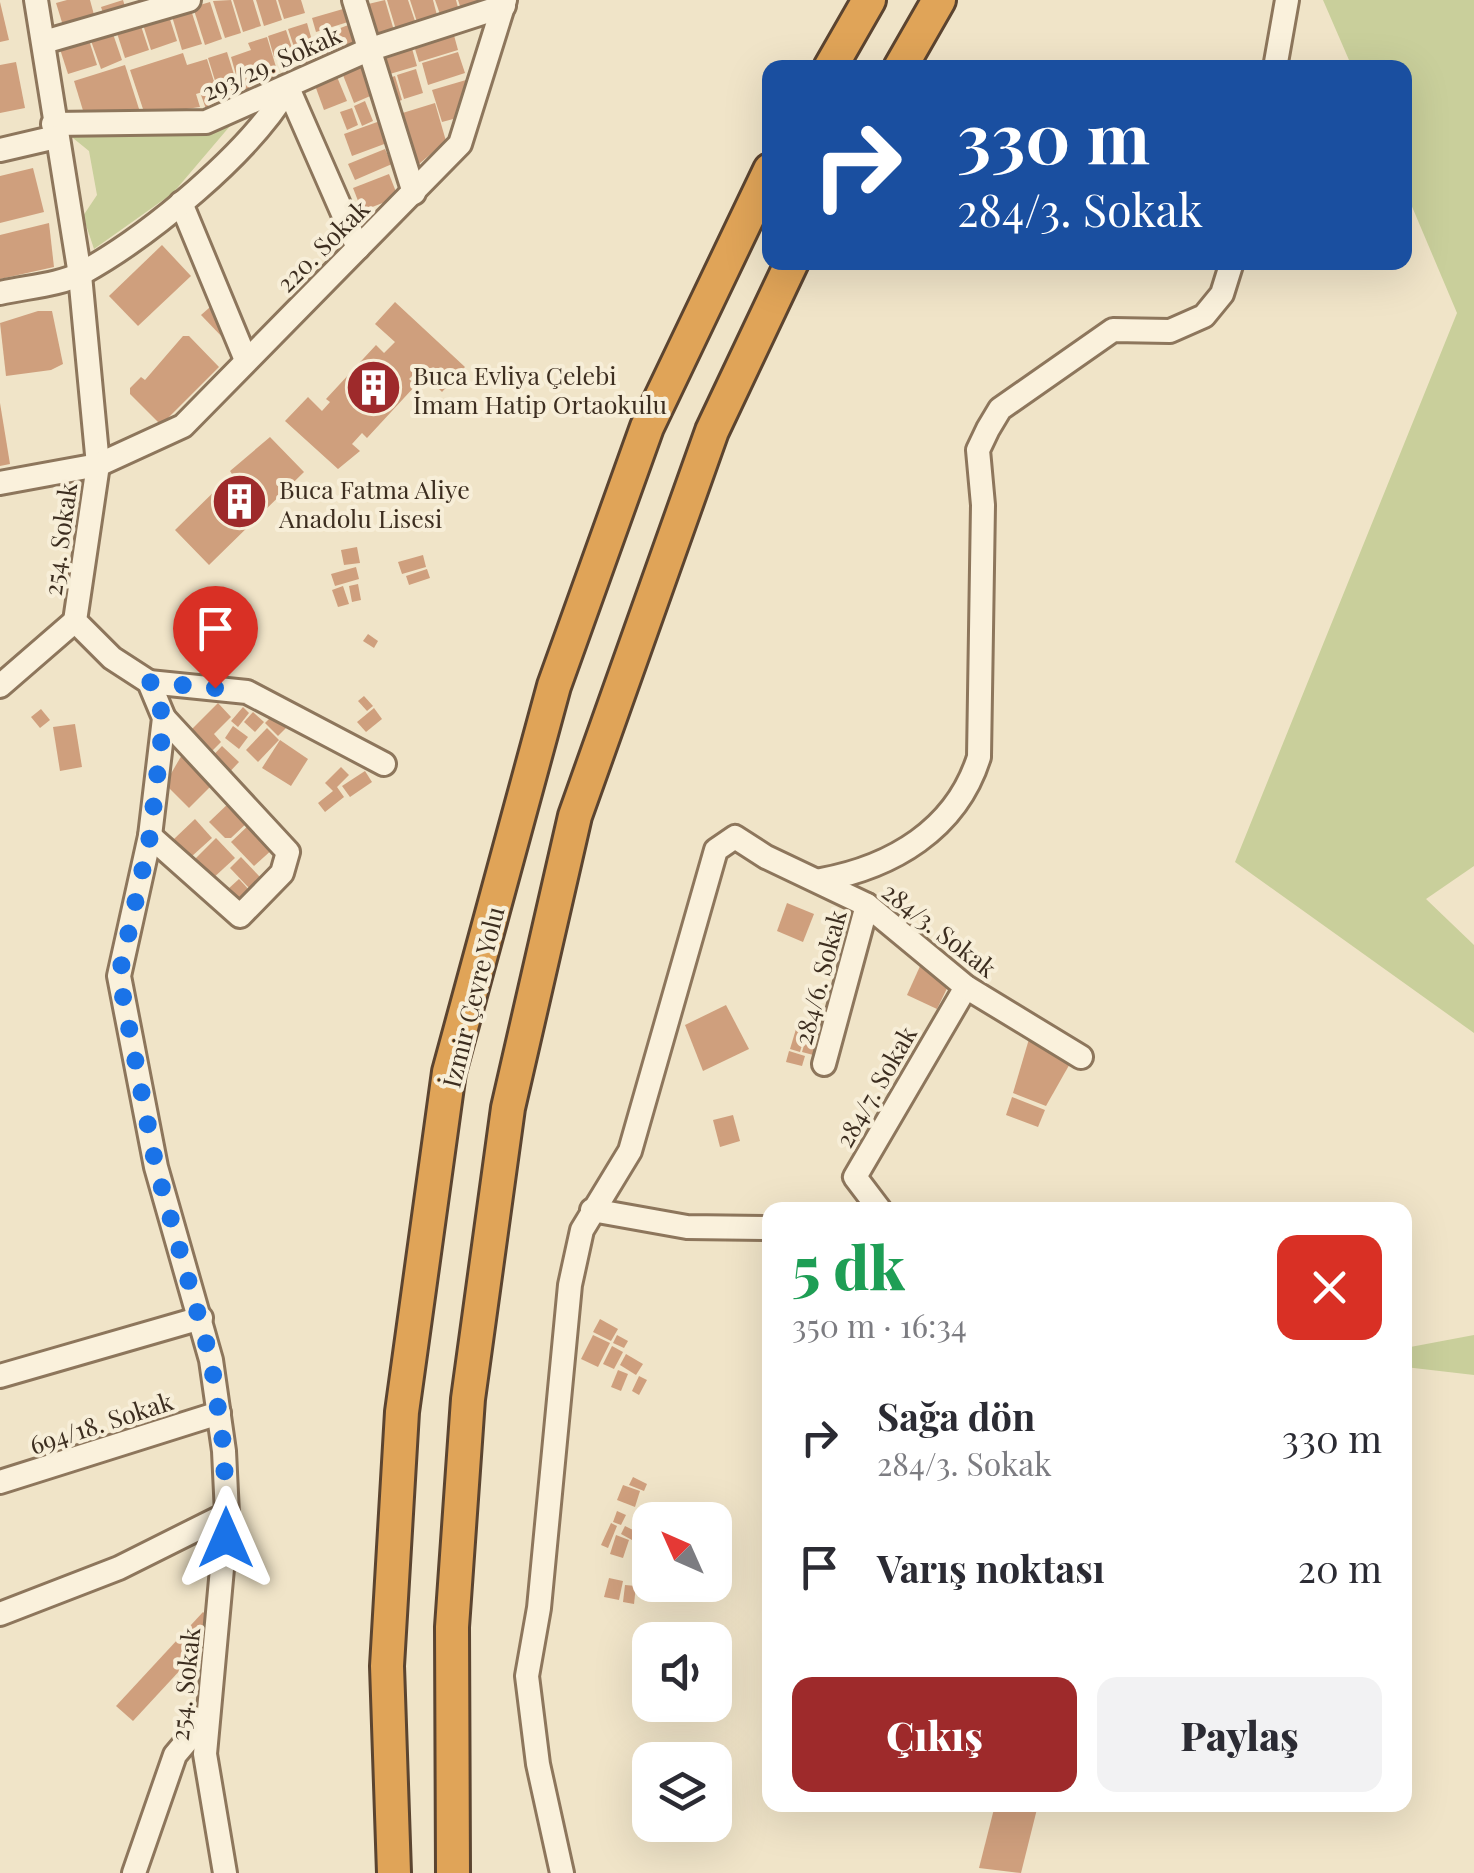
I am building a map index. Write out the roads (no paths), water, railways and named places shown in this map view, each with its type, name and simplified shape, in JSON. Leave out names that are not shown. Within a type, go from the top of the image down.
[{"type":"highway","points":[[835,60],[869,0]]},
{"type":"highway","points":[[905,60],[940,0]]},
{"type":"highway","name":"İzmir Çevre Yolu","points":[[394,1873],[387,1666],[402,1412],[450,1072],[554,686],[648,427],[762,187]]},
{"type":"highway","points":[[453,1873],[452,1627],[466,1418],[508,1108],[575,816],[712,431],[788,270]]},
{"type":"street","name":"254. Sokak","points":[[36,0],[80,275],[98,464],[75,621],[112,658],[149,682],[164,718],[150,836],[119,976],[156,1167],[201,1318],[218,1413],[227,1514],[205,1754],[225,1873]]},
{"type":"street","points":[[44,42],[190,0]]},
{"type":"street","points":[[354,0],[414,192]]},
{"type":"street","points":[[1277,60],[1287,0]]},
{"type":"street","name":"293/29. Sokak","points":[[0,150],[55,131],[206,122],[368,50],[505,3]]},
{"type":"street","name":"220. Sokak","points":[[0,483],[98,464],[183,426],[460,144],[505,3]]},
{"type":"street","points":[[0,294],[80,275],[181,203],[270,119],[288,88]]},
{"type":"street","points":[[288,88],[358,248]]},
{"type":"street","points":[[181,203],[246,360]]},
{"type":"street","points":[[821,880],[866,872],[905,854],[968,791],[979,757],[978,579],[984,505],[978,450],[1000,410],[1113,330],[1170,330],[1204,316],[1222,294],[1230,270]]},
{"type":"street","points":[[0,686],[75,621]]},
{"type":"street","points":[[149,682],[248,692],[384,764]]},
{"type":"street","points":[[150,836],[240,916],[282,873],[288,852],[164,718]]},
{"type":"street","name":"284/3. Sokak","points":[[592,1210],[630,1151],[716,850],[735,836],[766,857],[867,905],[966,987],[1081,1057]]},
{"type":"street","name":"284/6. Sokak","points":[[824,1064],[867,905]]},
{"type":"street","name":"284/7. Sokak","points":[[874,1202],[855,1177],[966,987]]},
{"type":"street","points":[[562,1873],[538,1764],[527,1676],[539,1608],[570,1285],[582,1230],[592,1210],[687,1227],[762,1228]]},
{"type":"street","points":[[0,1376],[201,1318]]},
{"type":"street","name":"694/18. Sokak","points":[[0,1482],[218,1413]]},
{"type":"street","points":[[0,1614],[119,1568],[227,1514]]},
{"type":"street","points":[[134,1873],[175,1755],[209,1715]]},
{"type":"place","name":"Buca Evliya Çelebi İmam Hatip Ortaokulu","points":[[374,388]]},
{"type":"place","name":"Buca Fatma Aliye Anadolu Lisesi","points":[[240,502]]}]
